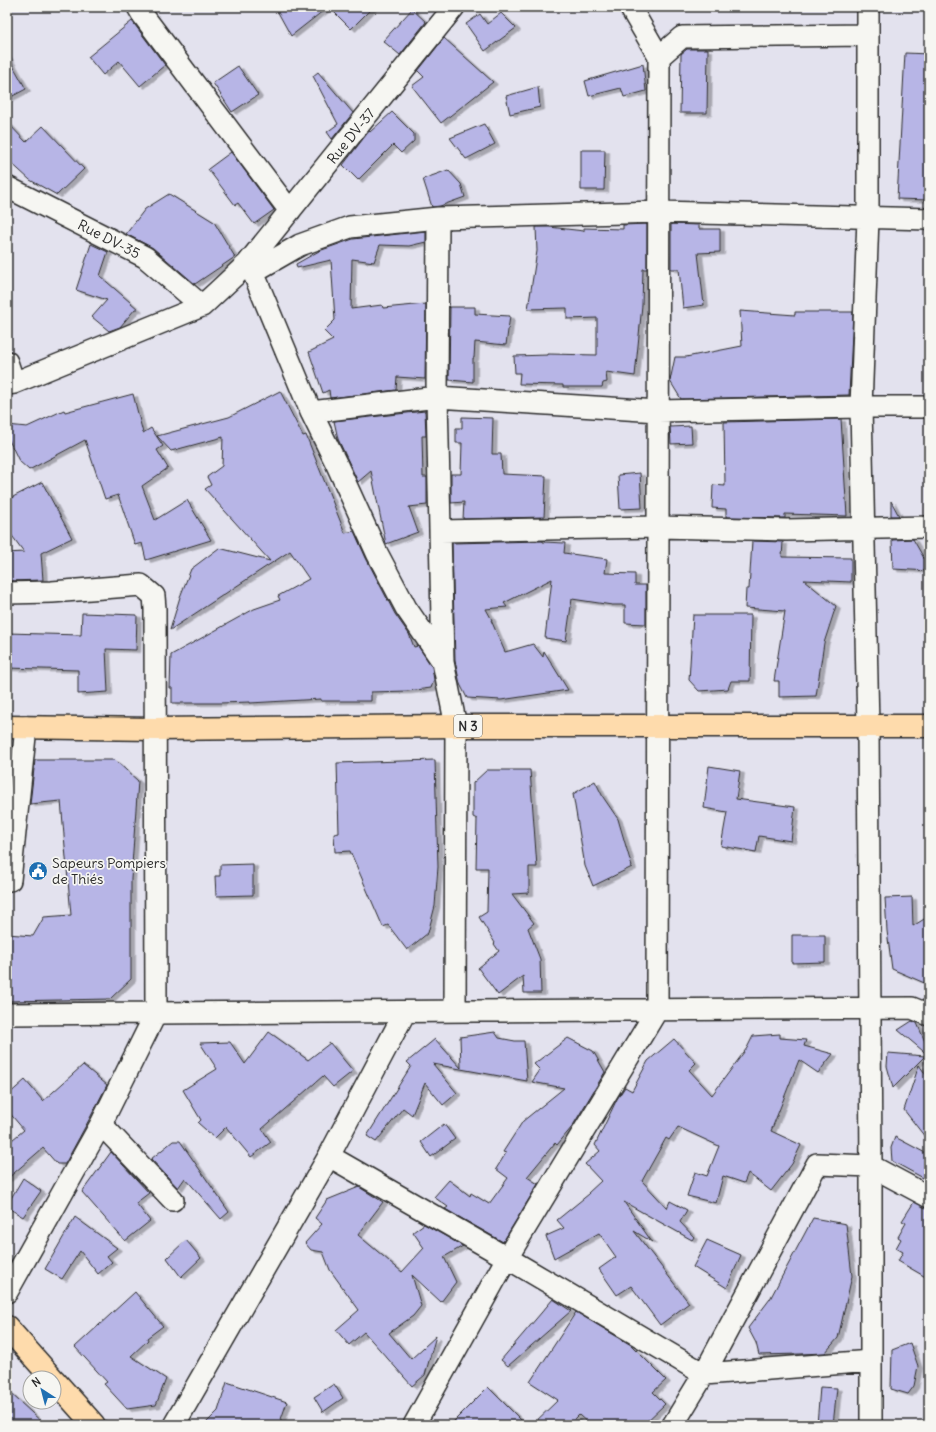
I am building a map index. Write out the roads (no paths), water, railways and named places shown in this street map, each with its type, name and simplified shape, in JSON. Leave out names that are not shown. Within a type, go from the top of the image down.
[{"type":"main road","name":"N 3","points":[[16,727],[155,729],[456,726],[929,726]]},
{"type":"main road","points":[[7,1327],[45,1370]]},
{"type":"main road","points":[[62,1389],[94,1425]]},
{"type":"street","points":[[138,7],[290,211]]},
{"type":"street","name":"Rue DV-37","points":[[250,268],[290,211],[454,7]]},
{"type":"street","points":[[414,1425],[507,1258],[657,1010],[659,57],[630,7]]},
{"type":"street","points":[[868,7],[868,218],[861,407],[868,726],[871,1425]]},
{"type":"street","points":[[659,57],[682,37],[868,35]]},
{"type":"street","name":"Rue DV-35","points":[[7,187],[145,257],[202,306]]},
{"type":"street","points":[[7,362],[11,384],[202,306],[250,268],[300,245],[350,227],[438,218],[659,212],[929,219]]},
{"type":"street","points":[[438,218],[437,397],[442,662],[456,726],[455,1012]]},
{"type":"street","points":[[250,268],[311,412],[337,465],[376,553],[406,608],[442,662]]},
{"type":"street","points":[[311,412],[437,397],[658,411],[929,407]]},
{"type":"street","points":[[440,531],[658,527],[786,530],[929,527]]},
{"type":"street","points":[[7,593],[52,592],[141,585],[154,596],[156,1013],[101,1124],[7,1292]]},
{"type":"street","points":[[10,880],[16,727]]},
{"type":"street","points":[[7,1014],[912,1008],[929,1015]]},
{"type":"street","points":[[174,1425],[329,1156],[405,1012]]},
{"type":"street","points":[[101,1124],[173,1200]]},
{"type":"street","points":[[329,1156],[507,1258],[704,1374],[871,1361]]},
{"type":"street","points":[[673,1425],[704,1374],[817,1164],[871,1166],[929,1197]]},
{"type":"place","name":"Sapeurs Pompiers de Thiés","points":[[38,871]]}]
